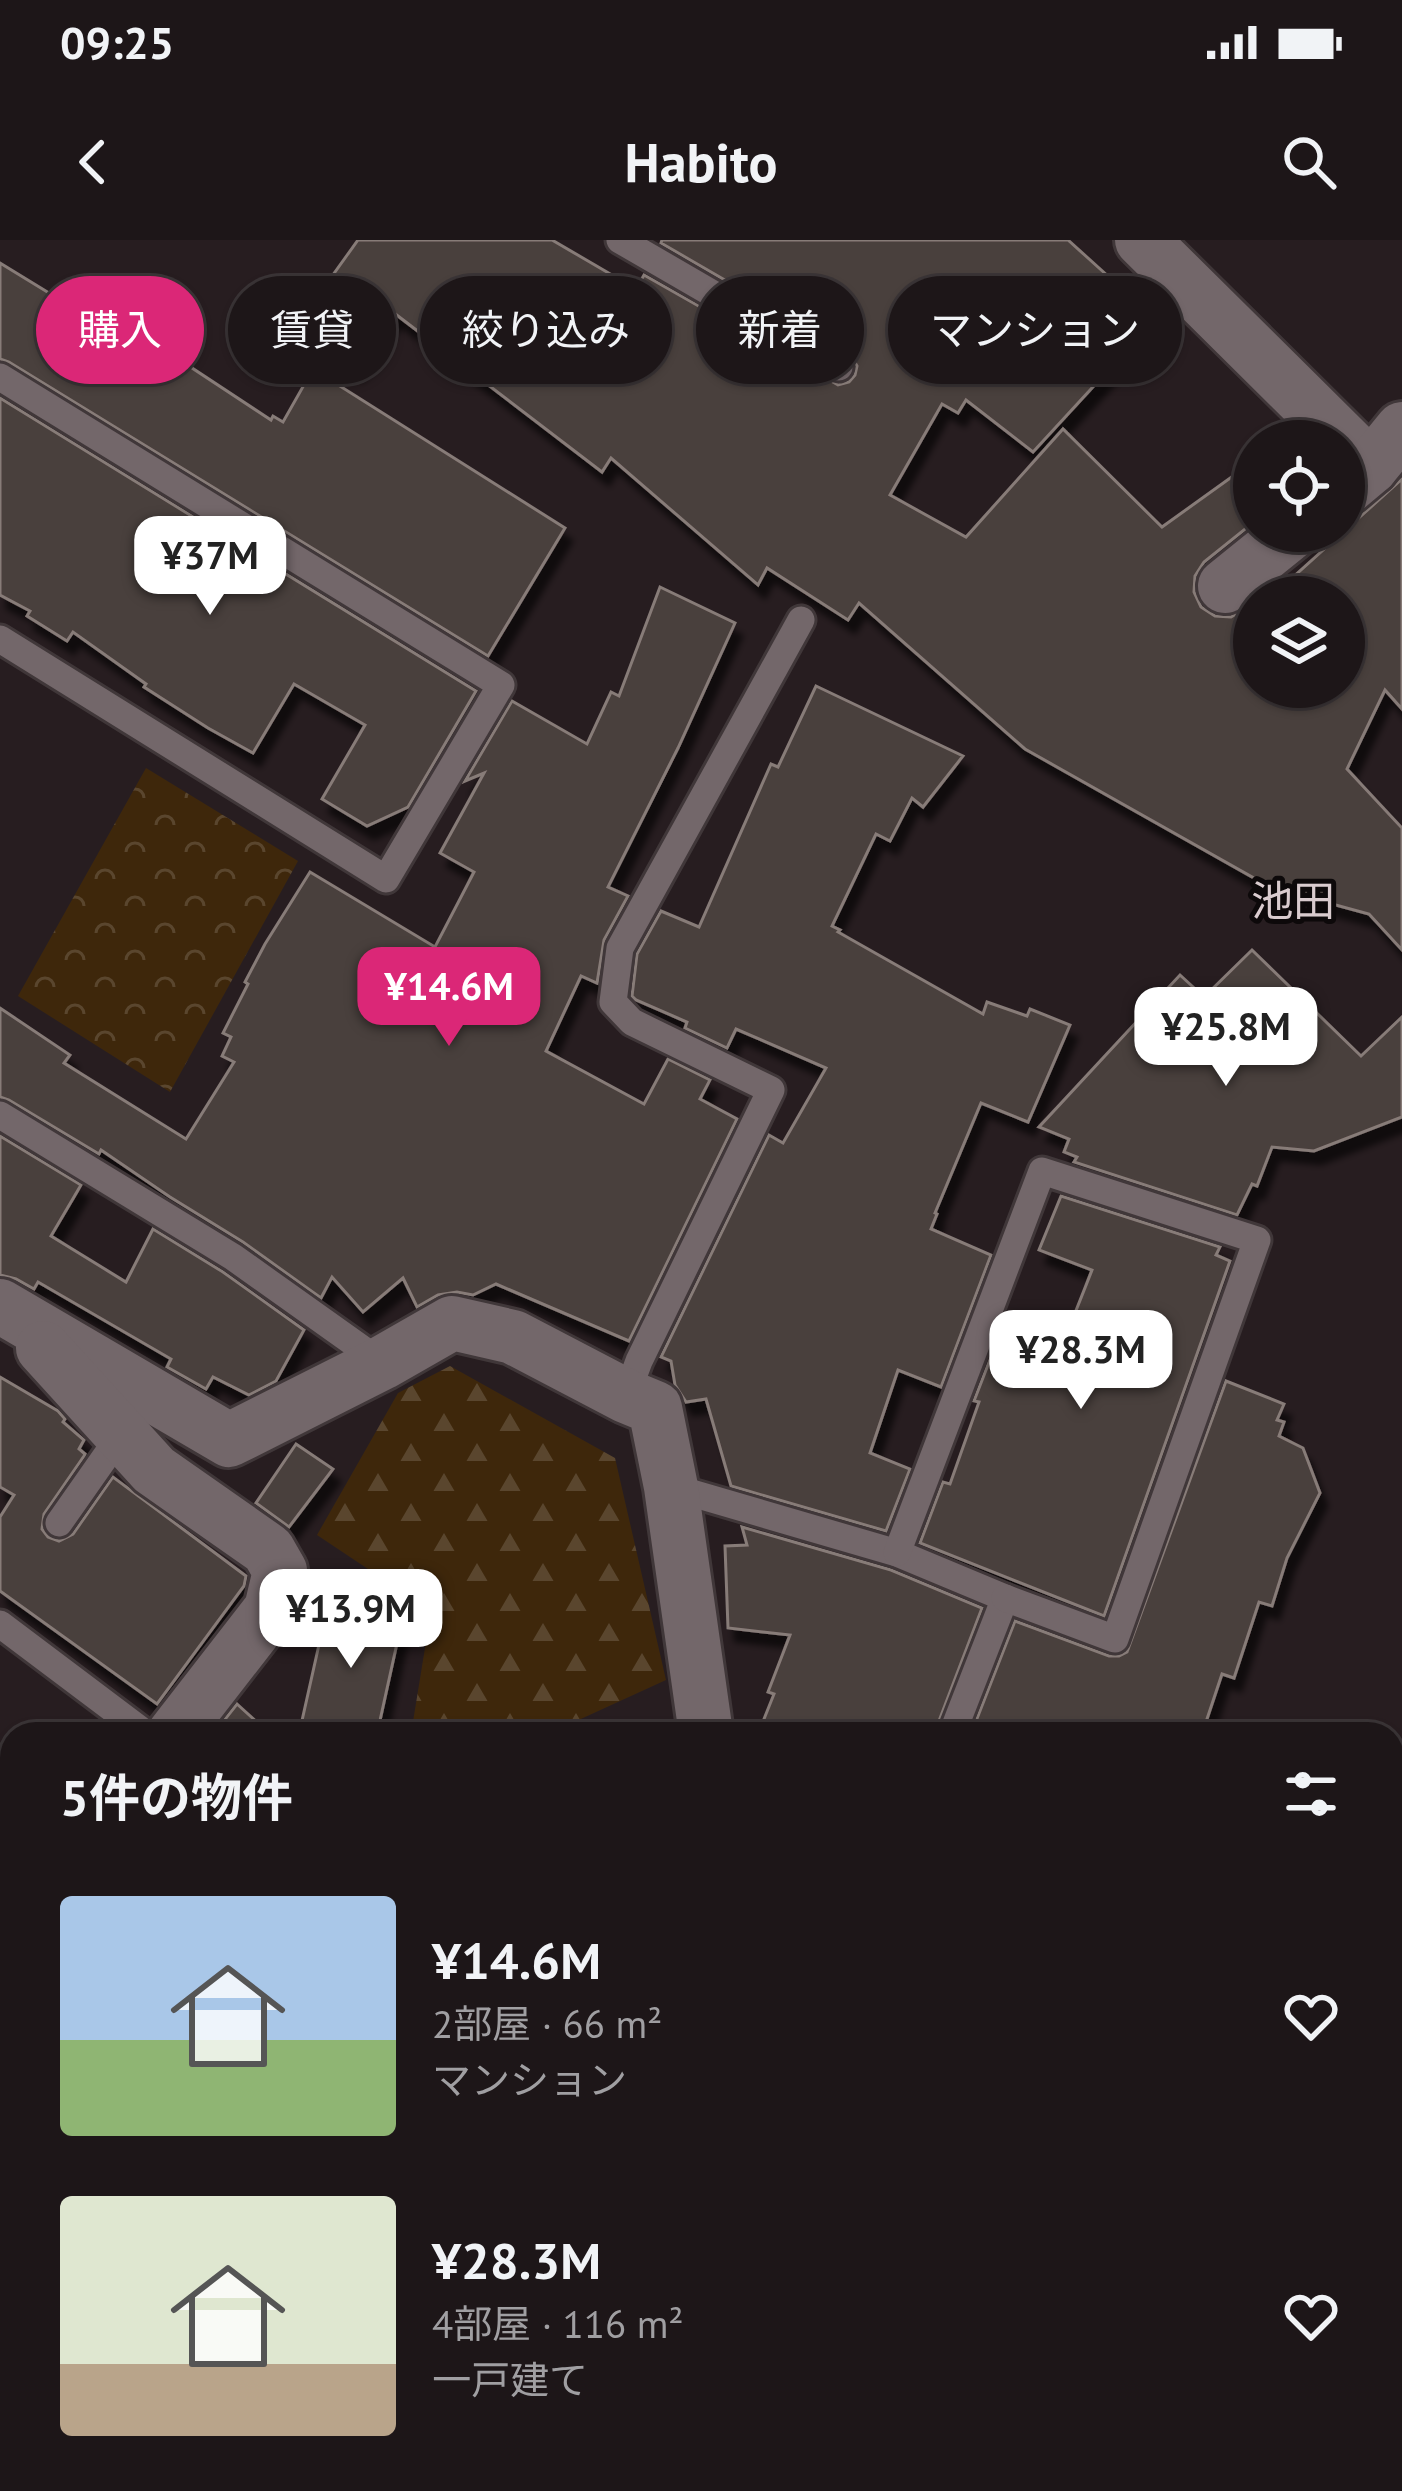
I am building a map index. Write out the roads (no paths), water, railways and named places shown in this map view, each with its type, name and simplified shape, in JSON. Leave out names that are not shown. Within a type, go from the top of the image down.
[{"type":"street","points":[[1142,240],[1372,461]]},
{"type":"street","points":[[1225,586],[1266,552]]},
{"type":"street","points":[[5,1309],[229,1440],[452,1323],[513,1337],[655,1408],[704,1722]]},
{"type":"street","points":[[5,1309],[154,1470],[268,1550],[280,1571],[271,1609],[183,1722]]},
{"type":"lane","points":[[620,240],[696,284]]},
{"type":"lane","points":[[0,377],[501,686],[386,879],[0,640]]},
{"type":"lane","points":[[626,1396],[770,1090],[632,1022],[613,1002],[620,948],[801,620]]},
{"type":"lane","points":[[0,1115],[233,1257],[382,1363]]},
{"type":"lane","points":[[671,1487],[897,1553],[1115,1639],[1257,1240],[1042,1171],[897,1553]]},
{"type":"lane","points":[[59,1523],[120,1436]]},
{"type":"lane","points":[[957,1722],[1005,1598]]},
{"type":"lane","points":[[0,1624],[130,1722]]},
{"type":"district","name":"池田","points":[[1293,900]]}]
